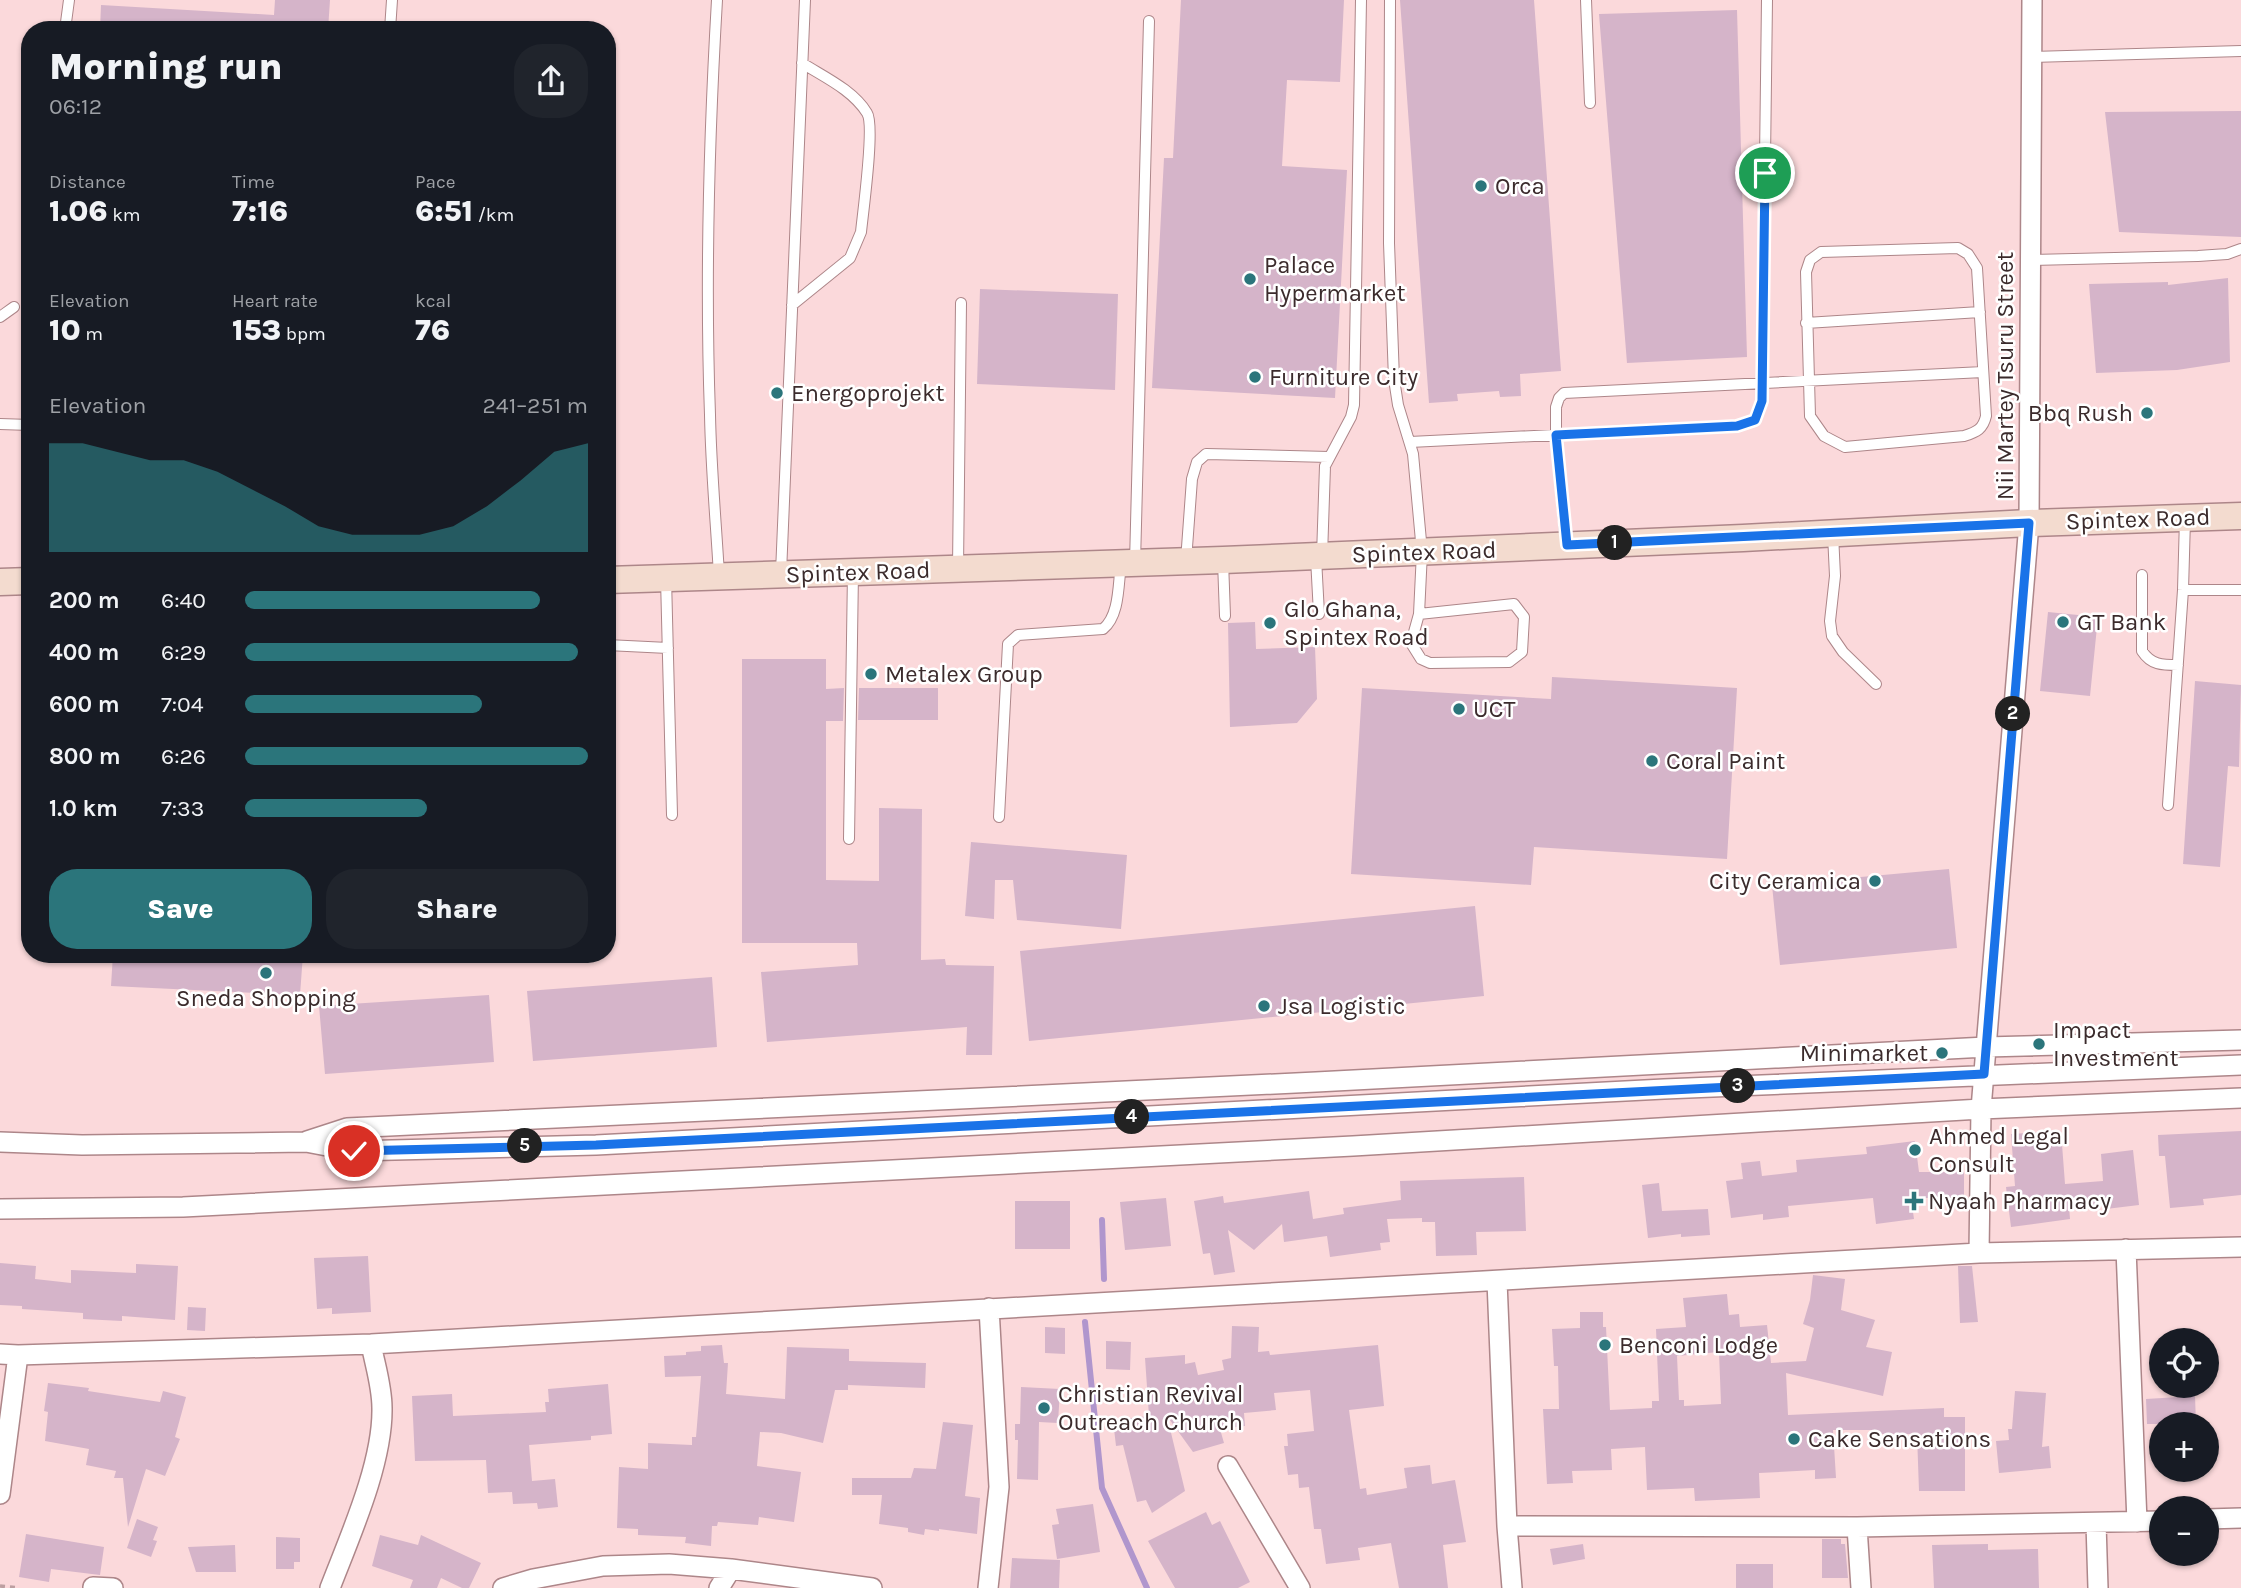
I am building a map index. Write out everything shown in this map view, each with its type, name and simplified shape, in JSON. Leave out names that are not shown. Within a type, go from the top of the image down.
[{"type":"main road","name":"Spintex Road","points":[[616,580],[1128,564],[2029,523],[2241,516]]},
{"type":"main road","points":[[0,582],[21,581]]},
{"type":"street","name":"Nii Martey Tsuru Street","points":[[1979,1254],[1981,1109],[2029,523],[2032,0]]},
{"type":"street","points":[[306,1142],[347,1128],[1986,1047],[2241,1040]]},
{"type":"street","points":[[0,1142],[82,1145],[306,1142],[354,1151],[596,1145],[1984,1074],[2241,1065]]},
{"type":"street","points":[[0,1209],[197,1207],[1366,1145],[1981,1109],[2241,1098]]},
{"type":"street","points":[[0,1494],[9,1354],[371,1344],[1979,1254],[2241,1247]]},
{"type":"street","points":[[2126,1249],[2137,1522]]},
{"type":"street","points":[[1497,1281],[1511,1588]]},
{"type":"street","points":[[988,1588],[999,1487],[989,1308]]},
{"type":"street","points":[[330,1588],[365,1496],[379,1440],[382,1409],[380,1385],[371,1344]]},
{"type":"street","points":[[1228,1466],[1300,1588]]},
{"type":"street","points":[[2219,1519],[2241,1518]]},
{"type":"street","points":[[1507,1527],[1857,1527],[2149,1522]]},
{"type":"street","points":[[2096,1523],[2098,1588]]},
{"type":"street","points":[[1857,1527],[1861,1588]]},
{"type":"street","points":[[503,1588],[533,1579],[603,1566],[669,1564],[730,1569],[872,1588]]},
{"type":"street","points":[[719,1588],[730,1569]]},
{"type":"street","points":[[93,1587],[113,1588]]},
{"type":"lane","points":[[66,21],[68,0]]},
{"type":"lane","points":[[391,21],[392,0]]},
{"type":"lane","points":[[717,0],[710,126],[708,276],[710,415],[719,576]]},
{"type":"lane","points":[[780,574],[805,0]]},
{"type":"lane","points":[[1319,614],[1319,556],[1325,466],[1351,417],[1354,405],[1361,0]]},
{"type":"lane","points":[[1390,0],[1389,243],[1394,379],[1398,405],[1417,475],[1422,552],[1419,614],[1411,643],[1421,659],[1430,663],[1509,662],[1522,652],[1524,617],[1514,604],[1419,614]]},
{"type":"lane","points":[[1587,0],[1590,103]]},
{"type":"lane","points":[[1409,442],[1737,426],[1755,420],[1762,401],[1767,0]]},
{"type":"lane","points":[[999,817],[1008,644],[1018,635],[1104,629],[1110,623],[1128,564],[1149,21]]},
{"type":"lane","points":[[2032,57],[2241,51]]},
{"type":"lane","points":[[792,305],[850,258],[857,247],[862,232],[870,132],[869,115],[853,97],[802,63]]},
{"type":"lane","points":[[1958,247],[1968,254],[1977,268],[1980,312],[1986,416],[1984,424],[1977,432],[1964,436],[1844,447],[1824,436],[1816,428],[1810,416],[1806,272],[1810,260],[1821,252],[1958,247]]},
{"type":"lane","points":[[2031,260],[2198,256],[2227,254],[2241,248]]},
{"type":"lane","points":[[958,568],[961,303]]},
{"type":"lane","points":[[0,317],[14,307]]},
{"type":"lane","points":[[1806,323],[1980,312]]},
{"type":"lane","points":[[1567,545],[1556,435],[1556,407],[1564,393],[1983,372]]},
{"type":"lane","points":[[0,424],[21,425]]},
{"type":"lane","points":[[1185,561],[1192,478],[1197,462],[1206,454],[1329,457]]},
{"type":"lane","points":[[2168,805],[2183,590],[2185,518]]},
{"type":"lane","points":[[1833,534],[1835,576],[1830,621],[1832,636],[1843,652],[1876,684]]},
{"type":"lane","points":[[1223,560],[1225,615]]},
{"type":"lane","points":[[849,839],[853,572]]},
{"type":"lane","points":[[2142,575],[2141,651],[2151,662],[2178,665]]},
{"type":"lane","points":[[666,578],[672,815]]},
{"type":"lane","points":[[2183,590],[2241,590]]},
{"type":"lane","points":[[616,645],[668,648]]},
{"type":"path","points":[[0,1586],[19,1588]]},
{"type":"building","points":[[275,0],[330,0],[329,21],[100,21],[101,5],[274,15]]},
{"type":"building","name":"Palace Hypermarket","points":[[1181,0],[1344,0],[1340,82],[1287,80],[1282,166],[1347,170],[1335,398],[1152,388],[1164,158],[1173,158]]},
{"type":"building","name":"Orca","points":[[1400,0],[1534,0],[1561,371],[1520,374],[1521,396],[1500,397],[1499,391],[1457,394],[1458,401],[1429,403]]},
{"type":"building","points":[[1737,10],[1747,357],[1627,363],[1599,14]]},
{"type":"building","points":[[2241,111],[2241,237],[2119,232],[2105,112]]},
{"type":"building","points":[[2228,278],[2230,362],[2177,370],[2096,373],[2089,284],[2168,282],[2168,285]]},
{"type":"building","points":[[980,289],[1118,294],[1115,390],[977,384]]},
{"type":"building","points":[[2048,612],[2098,617],[2090,696],[2040,691]]},
{"type":"building","points":[[1255,622],[1256,649],[1315,647],[1317,699],[1297,723],[1230,727],[1228,623]]},
{"type":"building","points":[[742,659],[826,659],[826,689],[844,688],[843,721],[826,721],[826,880],[879,881],[879,808],[922,809],[921,960],[945,959],[946,965],[994,966],[992,1055],[966,1055],[967,1027],[767,1042],[761,972],[858,965],[857,943],[742,943]]},
{"type":"building","points":[[1552,677],[1737,688],[1727,859],[1534,847],[1531,885],[1351,874],[1362,688],[1551,699]]},
{"type":"building","points":[[2195,681],[2241,685],[2239,767],[2228,766],[2220,867],[2183,864]]},
{"type":"building","points":[[859,688],[938,688],[938,720],[858,720]]},
{"type":"building","points":[[971,842],[1127,855],[1121,929],[1017,920],[1013,880],[995,880],[994,919],[965,916]]},
{"type":"building","points":[[1949,869],[1957,948],[1780,965],[1772,885]]},
{"type":"building","points":[[1475,906],[1484,996],[1029,1041],[1020,951]]},
{"type":"building","points":[[112,963],[302,963],[300,995],[111,986]]},
{"type":"building","points":[[712,977],[717,1047],[533,1061],[527,991]]},
{"type":"building","points":[[489,995],[494,1062],[325,1074],[319,1006]]},
{"type":"building","points":[[2061,1131],[2065,1184],[2103,1181],[2101,1154],[2133,1150],[2139,1205],[2106,1209],[2106,1204],[2069,1207],[2070,1219],[2011,1227],[2006,1187],[2015,1186],[2011,1134]]},
{"type":"building","points":[[2241,1131],[2241,1195],[2203,1199],[2204,1205],[2170,1208],[2165,1156],[2159,1156],[2158,1135]]},
{"type":"building","points":[[1915,1141],[1919,1172],[1964,1172],[1964,1198],[1911,1198],[1914,1219],[1876,1224],[1873,1198],[1788,1206],[1789,1217],[1763,1220],[1763,1214],[1731,1218],[1726,1181],[1743,1179],[1741,1163],[1760,1161],[1762,1176],[1797,1172],[1796,1160],[1867,1154],[1866,1147]]},
{"type":"building","points":[[1524,1177],[1526,1231],[1476,1232],[1477,1255],[1436,1256],[1435,1222],[1422,1222],[1422,1218],[1387,1219],[1390,1242],[1380,1243],[1381,1250],[1330,1257],[1327,1236],[1284,1242],[1282,1224],[1254,1250],[1228,1230],[1235,1272],[1214,1275],[1210,1253],[1203,1254],[1194,1201],[1223,1196],[1224,1203],[1309,1191],[1313,1219],[1344,1214],[1343,1208],[1401,1200],[1400,1181]]},
{"type":"building","points":[[1659,1183],[1662,1211],[1708,1209],[1710,1235],[1681,1237],[1681,1234],[1648,1238],[1642,1185]]},
{"type":"building","points":[[1166,1198],[1171,1246],[1125,1250],[1120,1202]]},
{"type":"building","points":[[1015,1201],[1070,1201],[1070,1249],[1015,1249]]},
{"type":"building","points":[[368,1256],[371,1312],[332,1314],[332,1308],[317,1309],[314,1258]]},
{"type":"building","points":[[0,1263],[36,1266],[35,1279],[71,1283],[71,1270],[136,1273],[136,1264],[178,1266],[175,1320],[122,1316],[122,1321],[83,1319],[83,1313],[0,1305]]},
{"type":"building","points":[[1958,1266],[1972,1266],[1978,1322],[1960,1323]]},
{"type":"building","points":[[1813,1275],[1845,1279],[1841,1310],[1875,1320],[1866,1347],[1892,1352],[1883,1396],[1786,1373],[1788,1415],[1944,1408],[1944,1417],[1965,1417],[1965,1491],[1919,1491],[1917,1434],[1871,1434],[1871,1430],[1833,1430],[1836,1478],[1815,1479],[1815,1470],[1759,1473],[1760,1498],[1695,1501],[1694,1488],[1647,1490],[1645,1447],[1611,1449],[1612,1470],[1572,1471],[1573,1483],[1547,1484],[1543,1409],[1559,1409],[1558,1366],[1554,1366],[1552,1329],[1580,1328],[1580,1312],[1603,1312],[1610,1410],[1652,1408],[1652,1401],[1659,1401],[1656,1329],[1686,1327],[1683,1298],[1727,1294],[1729,1315],[1739,1314],[1740,1327],[1767,1325],[1771,1363],[1806,1361],[1814,1328],[1803,1324]],"holes":[[[1719,1352],[1721,1404],[1684,1406],[1684,1400],[1679,1400],[1677,1356]]]},
{"type":"building","points":[[188,1307],[206,1308],[205,1331],[187,1330]]},
{"type":"building","points":[[1232,1326],[1259,1327],[1258,1352],[1269,1351],[1270,1355],[1378,1345],[1384,1406],[1349,1410],[1360,1489],[1366,1488],[1367,1495],[1407,1488],[1404,1468],[1430,1465],[1432,1484],[1455,1480],[1466,1542],[1443,1545],[1448,1588],[1399,1588],[1391,1543],[1358,1548],[1360,1560],[1326,1564],[1321,1529],[1314,1529],[1309,1487],[1299,1488],[1298,1474],[1288,1475],[1284,1446],[1288,1446],[1287,1434],[1314,1431],[1310,1390],[1274,1393],[1276,1410],[1244,1413],[1245,1426],[1220,1429],[1224,1443],[1193,1452],[1167,1416],[1185,1491],[1152,1513],[1146,1500],[1137,1502],[1123,1445],[1116,1446],[1113,1420],[1149,1416],[1145,1358],[1185,1355],[1185,1364],[1195,1362],[1198,1375],[1224,1370],[1222,1360],[1231,1358]]},
{"type":"building","points":[[1045,1327],[1065,1328],[1065,1354],[1045,1353]]},
{"type":"building","points":[[1106,1341],[1131,1342],[1130,1370],[1106,1369]]},
{"type":"building","points":[[722,1345],[724,1363],[728,1363],[726,1394],[785,1399],[787,1347],[849,1349],[849,1361],[926,1363],[925,1388],[848,1385],[848,1390],[835,1390],[823,1443],[781,1433],[760,1432],[757,1466],[801,1472],[794,1522],[759,1517],[758,1525],[718,1522],[717,1526],[712,1526],[711,1546],[685,1543],[686,1537],[638,1535],[638,1529],[617,1528],[619,1467],[648,1469],[648,1443],[692,1445],[692,1437],[696,1437],[701,1376],[665,1377],[664,1356],[686,1355],[686,1352],[701,1351],[701,1346]]},
{"type":"building","points":[[48,1383],[160,1402],[163,1391],[186,1397],[175,1437],[180,1439],[165,1476],[146,1469],[128,1527],[123,1478],[114,1478],[116,1471],[86,1465],[89,1449],[45,1441],[48,1412],[44,1411]]},
{"type":"building","points":[[608,1384],[612,1434],[591,1436],[591,1440],[529,1445],[532,1481],[555,1479],[558,1507],[538,1509],[537,1503],[513,1504],[512,1492],[488,1493],[486,1460],[415,1461],[412,1396],[452,1394],[453,1416],[546,1412],[545,1402],[549,1402],[548,1389]]},
{"type":"building","points":[[1021,1387],[1060,1389],[1058,1423],[1039,1422],[1038,1480],[1017,1479],[1018,1440],[1015,1440],[1015,1424],[1020,1424]]},
{"type":"building","points":[[2015,1391],[2046,1393],[2042,1447],[2049,1446],[2051,1468],[1999,1473],[1996,1441],[2009,1440],[2008,1429],[2012,1429]]},
{"type":"building","points":[[2195,1398],[2196,1412],[2149,1412],[2147,1424],[2146,1399]]},
{"type":"building","points":[[943,1422],[973,1425],[965,1496],[980,1498],[977,1534],[925,1529],[924,1535],[908,1532],[908,1528],[879,1524],[882,1495],[852,1495],[852,1478],[911,1478],[914,1468],[936,1469]]},
{"type":"building","points":[[1093,1504],[1100,1552],[1057,1559],[1052,1525],[1059,1524],[1056,1509]]},
{"type":"building","points":[[1206,1512],[1212,1525],[1220,1521],[1250,1582],[1238,1588],[1175,1588],[1148,1541]]},
{"type":"building","points":[[137,1519],[158,1527],[153,1540],[157,1541],[151,1557],[127,1548]]},
{"type":"building","points":[[26,1534],[104,1547],[100,1575],[51,1569],[49,1582],[19,1577]]},
{"type":"building","points":[[380,1535],[418,1545],[421,1535],[481,1563],[469,1588],[462,1588],[441,1578],[437,1588],[410,1588],[413,1580],[372,1566]]},
{"type":"building","points":[[276,1537],[300,1538],[300,1562],[294,1562],[294,1569],[276,1569]]},
{"type":"building","points":[[1822,1539],[1841,1539],[1841,1544],[1845,1544],[1848,1578],[1822,1578]]},
{"type":"building","points":[[1583,1544],[1585,1559],[1553,1565],[1550,1549]]},
{"type":"building","points":[[1988,1544],[1988,1550],[2038,1549],[2039,1588],[1934,1588],[1932,1545]]},
{"type":"building","points":[[235,1545],[236,1572],[196,1572],[188,1547]]},
{"type":"building","points":[[1012,1558],[1060,1560],[1059,1588],[1010,1588]]},
{"type":"building","points":[[1736,1564],[1773,1564],[1773,1588],[1736,1588]]},
{"type":"waterway","points":[[1102,1220],[1104,1279]]},
{"type":"waterway","points":[[1085,1322],[1102,1488],[1147,1588]]},
{"type":"place","name":"Orca","points":[[1481,186]]},
{"type":"place","name":"Palace Hypermarket","points":[[1250,279]]},
{"type":"place","name":"Furniture City","points":[[1255,377]]},
{"type":"place","name":"Energoprojekt","points":[[777,393]]},
{"type":"place","name":"Bbq Rush","points":[[2147,413]]},
{"type":"place","name":"GT Bank","points":[[2063,622]]},
{"type":"place","name":"Glo Ghana, Spintex Road","points":[[1270,623]]},
{"type":"place","name":"Metalex Group","points":[[871,674]]},
{"type":"place","name":"UCT","points":[[1459,709]]},
{"type":"place","name":"Coral Paint","points":[[1652,761]]},
{"type":"place","name":"City Ceramica","points":[[1875,881]]},
{"type":"place","name":"Sneda Shopping","points":[[266,973]]},
{"type":"place","name":"Jsa Logistic","points":[[1264,1006]]},
{"type":"place","name":"Impact Investment","points":[[2039,1044]]},
{"type":"place","name":"Minimarket","points":[[1942,1053]]},
{"type":"place","name":"Ahmed Legal Consult","points":[[1915,1150]]},
{"type":"place","name":"Nyaah Pharmacy","points":[[1914,1201]]},
{"type":"place","name":"Benconi Lodge","points":[[1605,1345]]},
{"type":"place","name":"Christian Revival Outreach Church","points":[[1044,1408]]},
{"type":"place","name":"Cake Sensations","points":[[1794,1439]]},
{"type":"route","points":[[354,1151],[596,1145],[1984,1074],[2029,523],[1567,545],[1556,435],[1737,426],[1755,420],[1762,401],[1765,173]]}]
